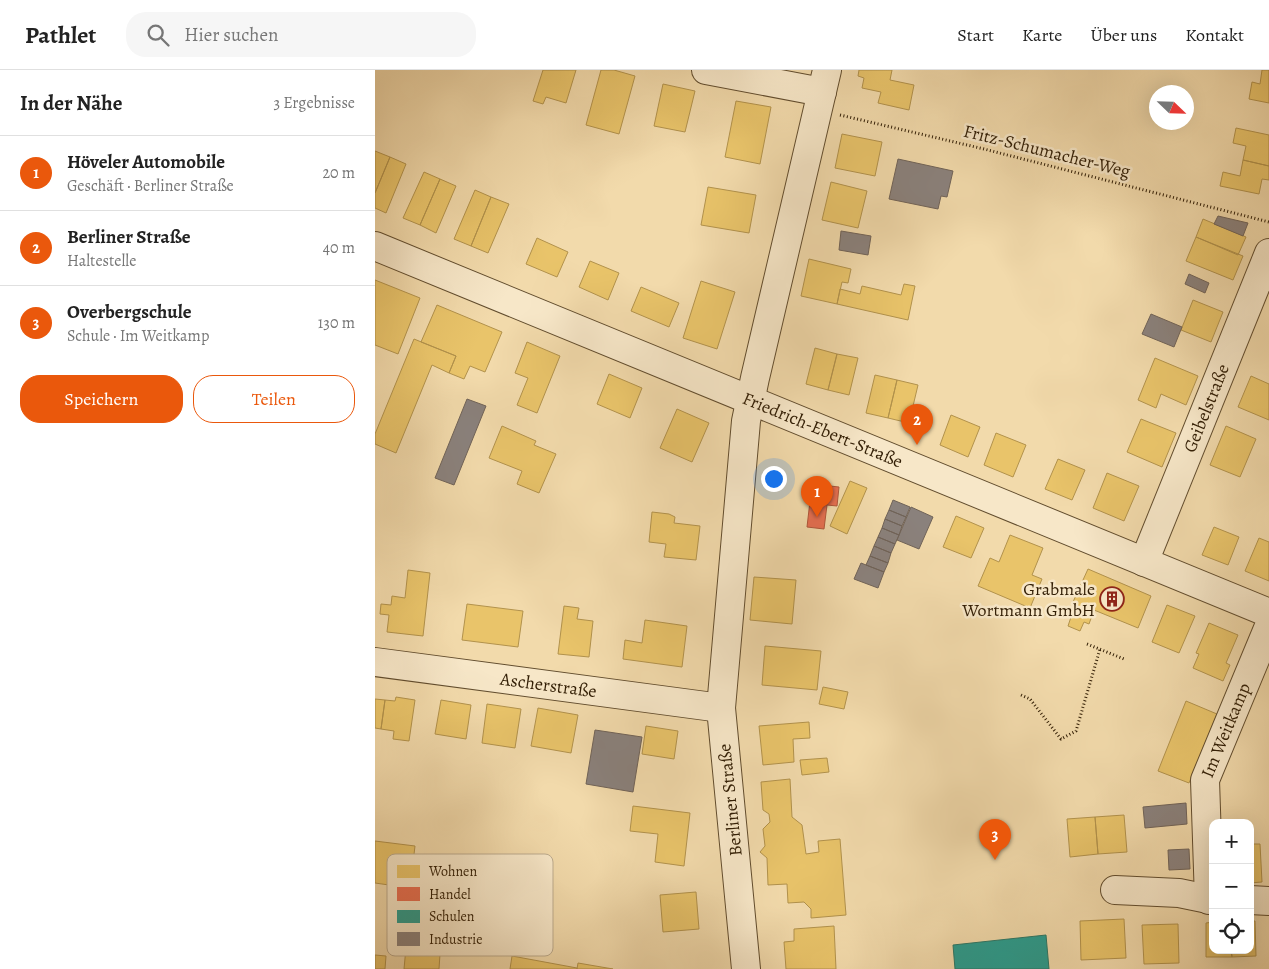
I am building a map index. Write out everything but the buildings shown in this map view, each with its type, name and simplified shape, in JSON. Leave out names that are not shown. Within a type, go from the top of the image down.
[{"type":"street","points":[[706,70],[822,90]]},
{"type":"street","name":"Berliner Straße","points":[[746,969],[721,708],[746,421],[822,90]]},
{"type":"street","name":"Friedrich-Ebert-Straße","points":[[375,246],[1269,613]]},
{"type":"street","name":"Geibelstraße","points":[[1144,562],[1269,253]]},
{"type":"street","name":"Im Weitkamp","points":[[1209,864],[1205,780],[1269,626]]},
{"type":"street","name":"Ascherstraße","points":[[375,662],[721,708]]},
{"type":"street","name":"Im Weitkamp","points":[[1115,890],[1179,893],[1209,900]]},
{"type":"street","points":[[1254,900],[1269,901]]},
{"type":"path","name":"Fritz-Schumacher-Weg","points":[[822,90],[994,152],[1269,222]]},
{"type":"path","points":[[1087,644],[1124,659]]},
{"type":"path","points":[[1021,695],[1030,699],[1061,739],[1076,731],[1100,649]]},
{"type":"place","name":"Berliner Straße","points":[[917,445]]},
{"type":"place","name":"Höveler Automobile","points":[[817,517]]},
{"type":"place","name":"Grabmale Wortmann GmbH","points":[[1112,599]]},
{"type":"place","name":"Overbergschule","points":[[995,860]]}]
